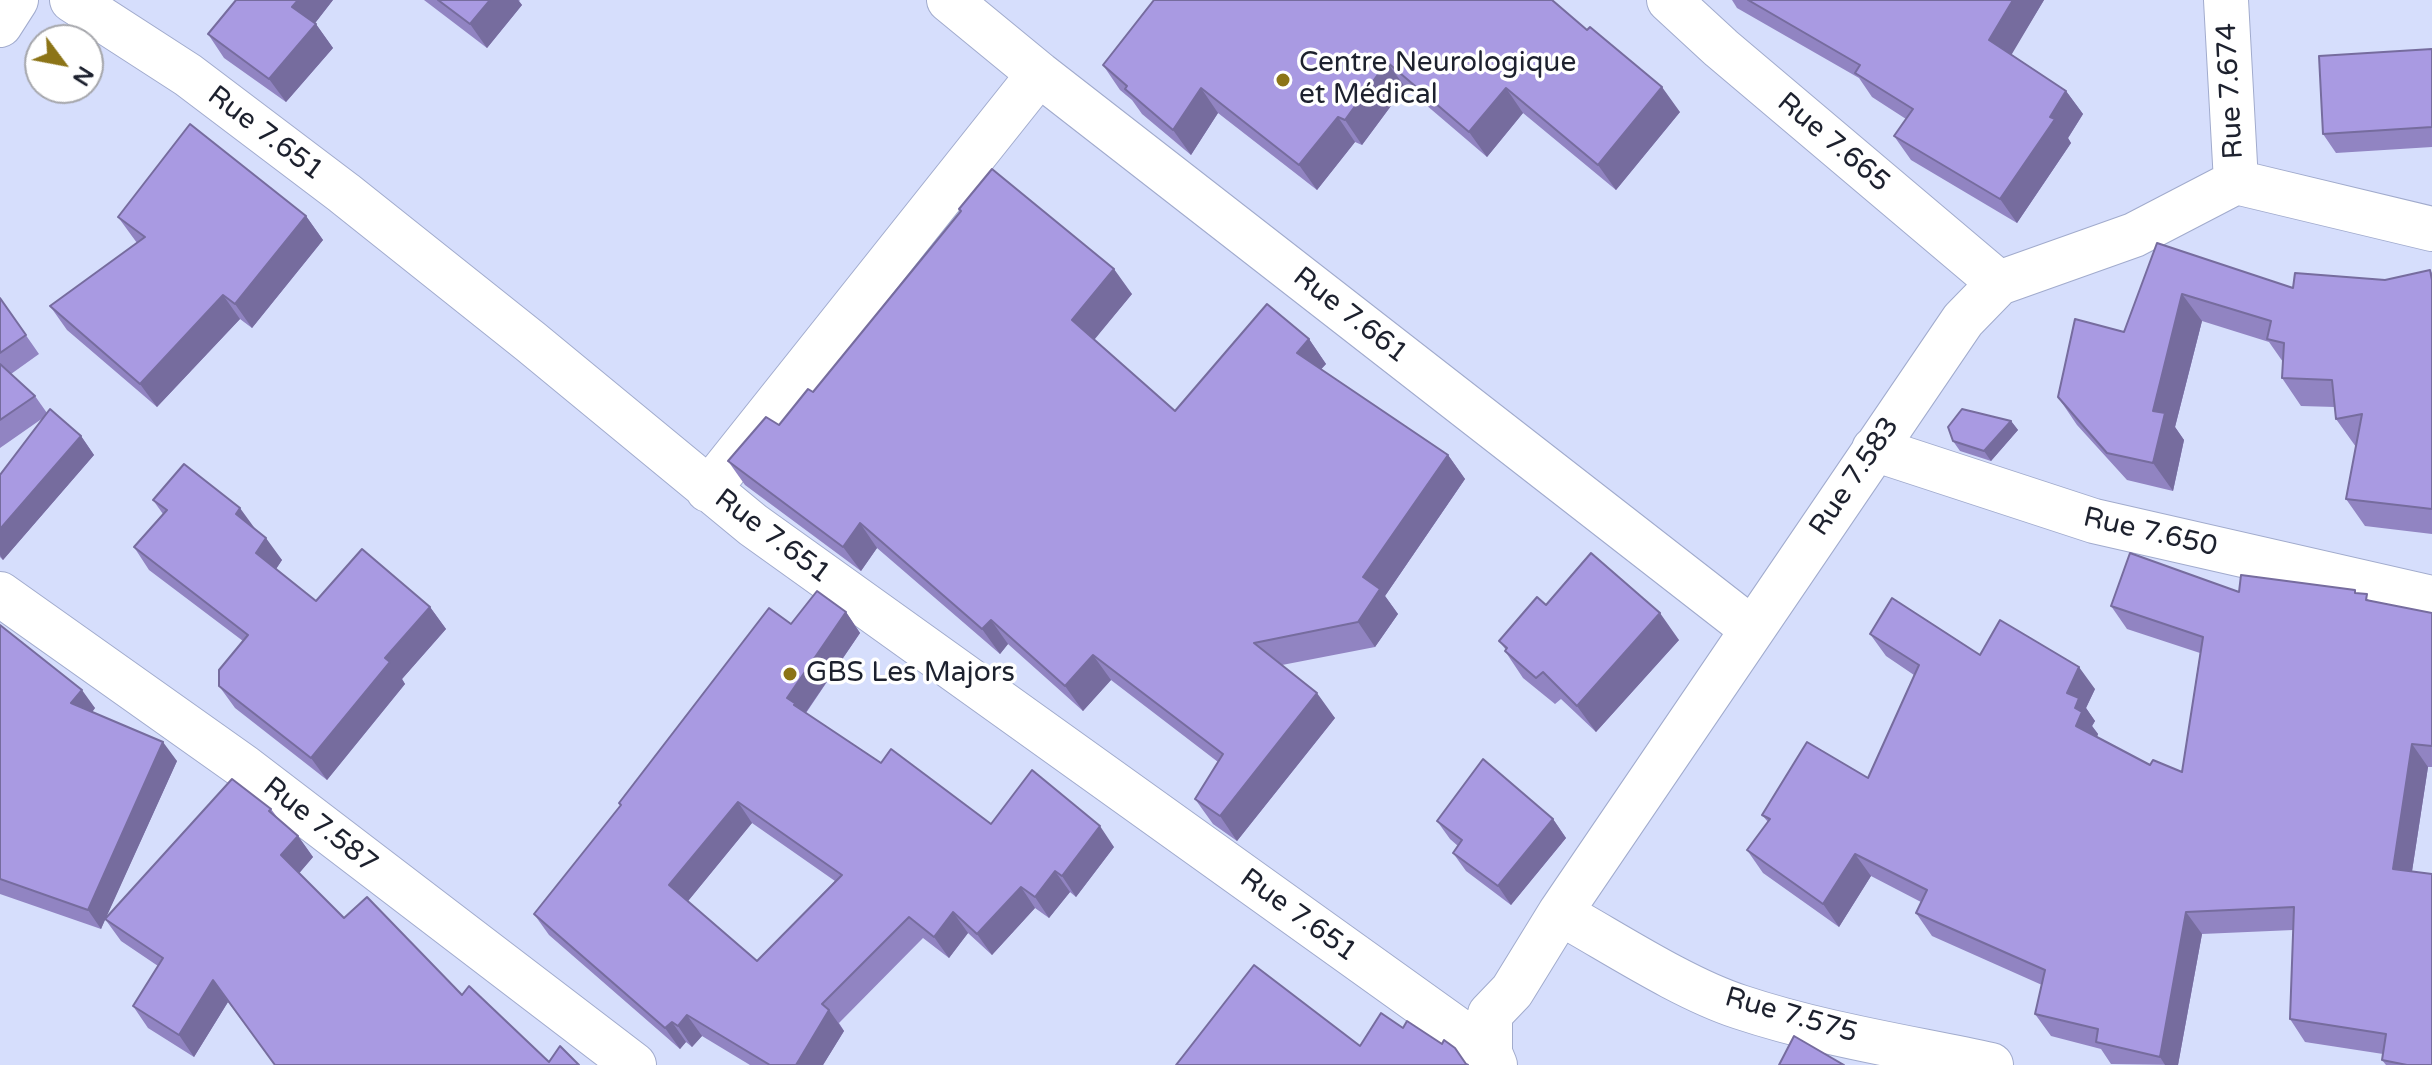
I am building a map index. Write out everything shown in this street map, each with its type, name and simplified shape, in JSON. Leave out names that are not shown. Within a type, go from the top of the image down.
[{"type":"street","points":[[0,25],[16,0]]},
{"type":"street","name":"Rue 7.651","points":[[72,0],[188,75],[344,193],[753,525],[1492,1059]]},
{"type":"street","name":"Rue 7.661","points":[[949,0],[1039,74],[1752,629]]},
{"type":"street","name":"Rue 7.665","points":[[1669,0],[1721,48],[1999,283]]},
{"type":"street","name":"Rue 7.674","points":[[2226,0],[2236,182]]},
{"type":"street","points":[[708,490],[1039,74]]},
{"type":"street","points":[[2236,182],[2432,229]]},
{"type":"street","name":"Rue 7.583","points":[[1492,1059],[1490,1014],[1512,991],[1560,913],[1963,320],[1999,283],[2134,235],[2236,182]]},
{"type":"street","name":"Rue 7.650","points":[[1874,449],[2094,521],[2432,598]]},
{"type":"street","name":"Rue 7.587","points":[[0,594],[244,767],[634,1065]]},
{"type":"street","name":"Rue 7.575","points":[[1560,913],[1681,980],[1737,1006],[1991,1065]]},
{"type":"building","points":[[236,0],[298,0],[292,7],[316,24],[269,79],[208,34]]},
{"type":"building","points":[[438,0],[490,0],[470,24]]},
{"type":"building","points":[[1154,0],[1552,0],[1662,87],[1598,165],[1506,88],[1469,132],[1387,62],[1345,120],[1338,117],[1299,165],[1201,88],[1173,130],[1125,89],[1127,86],[1103,65]]},
{"type":"building","points":[[1748,0],[2013,0],[1989,40],[2066,91],[2050,117],[2055,119],[2000,199],[1894,136],[1913,109],[1855,73],[1860,65]]},
{"type":"building","points":[[2432,49],[2432,127],[2323,134],[2319,56]]},
{"type":"building","points":[[190,124],[306,216],[235,304],[223,295],[140,384],[50,306],[145,237],[118,217]]},
{"type":"building","points":[[992,169],[1114,269],[1072,320],[1175,411],[1267,304],[1309,339],[1297,353],[1448,455],[1363,577],[1380,589],[1358,622],[1254,643],[1317,693],[1220,816],[1195,799],[1223,754],[1093,655],[1065,686],[991,620],[982,629],[860,523],[843,547],[728,461],[766,417],[779,425],[808,389],[813,392]]},
{"type":"building","points":[[2157,243],[2293,288],[2295,273],[2385,280],[2430,270],[2432,509],[2346,499],[2362,414],[2336,419],[2332,380],[2282,378],[2284,343],[2267,339],[2271,321],[2182,294],[2153,411],[2165,413],[2153,463],[2107,453],[2058,397],[2075,319],[2124,332]]},
{"type":"building","points":[[0,298],[26,335],[0,353]]},
{"type":"building","points":[[0,364],[35,396],[0,420]]},
{"type":"building","points":[[50,409],[81,436],[0,529],[0,475]]},
{"type":"building","points":[[1962,409],[2011,421],[1984,451],[1953,441],[1948,427]]},
{"type":"building","points":[[184,464],[240,508],[236,514],[266,538],[256,553],[316,601],[362,549],[430,607],[385,658],[390,662],[311,758],[219,686],[219,670],[248,635],[134,547],[167,510],[153,500]]},
{"type":"building","points":[[1591,553],[1660,613],[1577,706],[1543,672],[1536,678],[1505,651],[1507,648],[1499,641],[1537,597],[1546,605]]},
{"type":"building","points":[[2130,553],[2239,592],[2241,575],[2355,590],[2355,593],[2367,594],[2366,600],[2432,613],[2432,746],[2412,744],[2393,869],[2432,874],[2432,1065],[2407,1065],[2382,1060],[2386,1034],[2290,1019],[2294,907],[2186,912],[2160,1057],[2096,1042],[2098,1029],[2035,1014],[2045,970],[1916,913],[1927,890],[1855,854],[1823,904],[1747,850],[1770,819],[1762,815],[1807,742],[1868,778],[1919,665],[1870,634],[1892,598],[1980,655],[2000,620],[2079,667],[2067,693],[2079,698],[2075,708],[2082,712],[2076,726],[2150,765],[2153,760],[2182,772],[2203,637],[2111,606]]},
{"type":"building","points":[[817,591],[846,612],[787,698],[881,763],[891,749],[991,824],[1032,770],[1100,826],[1062,876],[1055,871],[1035,897],[1021,887],[977,934],[953,912],[934,937],[909,917],[822,1004],[829,1010],[796,1065],[770,1065],[687,1015],[678,1026],[672,1022],[665,1028],[534,914],[621,805],[619,803],[769,608],[791,624]],"holes":[[[738,802],[842,875],[757,961],[669,885]]]},
{"type":"building","points":[[0,625],[82,690],[71,703],[163,742],[88,910],[0,879]]},
{"type":"building","points":[[1483,759],[1553,819],[1498,886],[1453,853],[1462,840],[1437,821]]},
{"type":"building","points":[[232,779],[271,809],[269,811],[298,836],[281,855],[344,918],[367,897],[462,995],[469,986],[549,1062],[560,1046],[579,1065],[275,1065],[213,980],[179,1035],[133,1006],[163,958],[105,919]]},
{"type":"building","points":[[1254,965],[1360,1046],[1381,1013],[1403,1028],[1407,1021],[1442,1044],[1444,1040],[1468,1065],[1176,1065]]},
{"type":"building","points":[[1794,1036],[1844,1065],[1779,1065]]},
{"type":"place","name":"Centre Neurologique et Médical","points":[[1283,80]]},
{"type":"place","name":"GBS Les Majors","points":[[790,674]]}]
